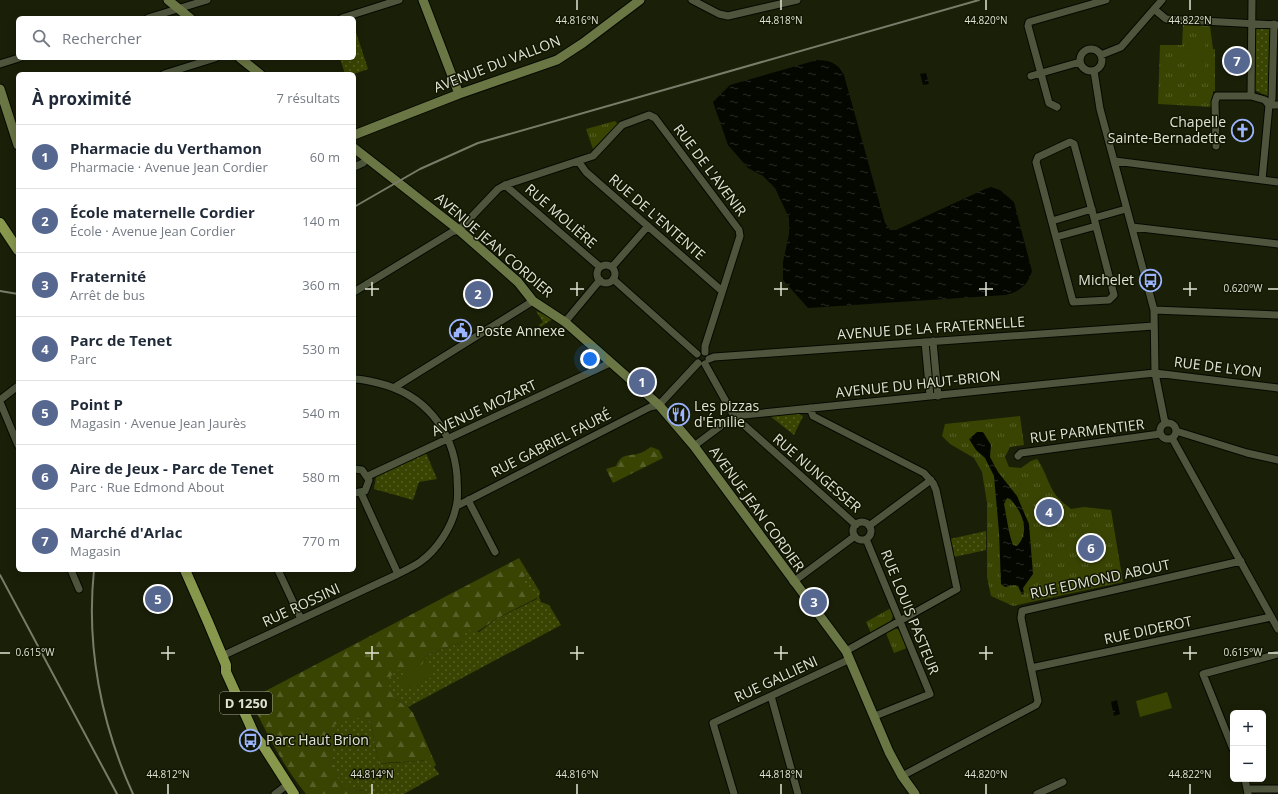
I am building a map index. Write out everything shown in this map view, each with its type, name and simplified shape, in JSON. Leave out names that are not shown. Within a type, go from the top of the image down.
[{"type":"main road","points":[[0,224],[16,247]]},
{"type":"main road","name":"D 1250","points":[[186,572],[224,660],[231,670],[260,734],[262,744],[294,794]]},
{"type":"street","points":[[168,0],[188,16]]},
{"type":"street","points":[[155,16],[207,0]]},
{"type":"street","points":[[348,16],[399,0]]},
{"type":"street","points":[[423,0],[459,94]]},
{"type":"street","points":[[692,0],[719,14],[728,16],[796,0]]},
{"type":"street","points":[[1057,107],[1049,103],[1028,26],[1029,22],[1106,0]]},
{"type":"street","points":[[1101,55],[1121,47],[1162,0]]},
{"type":"street","points":[[1251,96],[1252,0]]},
{"type":"street","name":"AVENUE DU VALLON","points":[[356,133],[459,94],[557,60],[583,43],[635,1]]},
{"type":"street","points":[[1154,9],[1166,18],[1276,24],[1272,99],[1269,105],[1262,180]]},
{"type":"street","points":[[1088,50],[1097,51],[1101,55],[1101,65],[1094,71],[1083,68],[1080,62],[1083,53],[1088,50]]},
{"type":"street","points":[[0,64],[16,59]]},
{"type":"street","points":[[170,72],[209,60]]},
{"type":"street","points":[[242,60],[258,72]]},
{"type":"street","points":[[1031,76],[1080,62]]},
{"type":"street","points":[[1094,71],[1100,109],[1154,310],[1155,373],[1165,423]]},
{"type":"street","points":[[0,89],[14,121],[16,133]]},
{"type":"street","points":[[1216,146],[1217,96],[1251,96],[1265,100],[1269,105],[1278,106]]},
{"type":"street","name":"RUE DE L'AVENIR","points":[[578,161],[593,156],[622,125],[649,114],[655,118],[739,230],[740,236],[705,346],[701,353],[696,356],[704,362]]},
{"type":"street","points":[[1070,142],[1074,144],[1094,218],[1114,295],[1109,300],[1073,302],[1036,162],[1038,157],[1070,142]]},
{"type":"street","name":"AVENUE JEAN CORDIER","points":[[356,150],[460,230],[518,282],[533,301],[565,322],[659,405],[694,446],[848,655],[889,752],[902,776],[915,794]]},
{"type":"street","points":[[356,166],[363,163],[367,158]]},
{"type":"street","points":[[356,291],[452,232],[460,230],[498,189],[505,185],[578,161]]},
{"type":"street","name":"RUE DE L'ENTENTE","points":[[578,161],[586,172],[722,291]]},
{"type":"street","points":[[1115,161],[1278,182]]},
{"type":"street","name":"RUE MOLIÈRE","points":[[505,185],[600,267]]},
{"type":"street","points":[[1052,221],[1092,210]]},
{"type":"street","points":[[1094,218],[1126,210]]},
{"type":"street","points":[[612,267],[648,226]]},
{"type":"street","points":[[1056,237],[1096,226]]},
{"type":"street","points":[[1132,227],[1278,244]]},
{"type":"street","points":[[605,265],[612,267],[615,273],[613,278],[609,282],[600,280],[597,275],[600,267],[605,265]]},
{"type":"street","points":[[613,278],[701,353]]},
{"type":"street","points":[[565,322],[600,280]]},
{"type":"street","points":[[395,387],[533,301]]},
{"type":"street","points":[[1154,310],[1278,315]]},
{"type":"street","name":"AVENUE DE LA FRATERNELLE","points":[[704,362],[714,357],[1154,326]]},
{"type":"street","points":[[933,341],[938,396]]},
{"type":"street","points":[[925,342],[930,396]]},
{"type":"street","name":"RUE NUNGESSER","points":[[701,353],[704,362],[734,416],[856,524]]},
{"type":"street","points":[[659,405],[704,362]]},
{"type":"street","name":"AVENUE MOZART","points":[[368,476],[610,363]]},
{"type":"street","name":"RUE DE LYON","points":[[1155,373],[1278,388]]},
{"type":"street","name":"AVENUE DU HAUT-BRION","points":[[734,416],[1155,373]]},
{"type":"street","name":"RUE ROSSINI","points":[[224,660],[301,619],[398,574],[420,562],[431,552],[444,536],[457,506],[456,465],[448,439],[439,423],[415,398],[395,387],[356,379]]},
{"type":"street","points":[[16,388],[0,401],[16,440]]},
{"type":"street","name":"RUE GABRIEL FAURÉ","points":[[457,506],[650,407],[659,405]]},
{"type":"street","points":[[810,408],[813,416],[924,473],[931,480],[869,526]]},
{"type":"street","points":[[694,446],[734,416]]},
{"type":"street","points":[[1165,423],[1174,425],[1176,431],[1172,438]]},
{"type":"street","points":[[1165,423],[1160,427],[1160,434],[1165,439],[1172,438]]},
{"type":"street","points":[[1176,431],[1247,453],[1278,460]]},
{"type":"street","name":"RUE PARMENTIER","points":[[1018,456],[1021,453],[1160,434]]},
{"type":"street","points":[[1172,438],[1278,630]]},
{"type":"street","points":[[356,469],[362,470],[368,476],[369,484],[358,493],[398,574]]},
{"type":"street","name":"RUE GALLIENI","points":[[734,794],[713,723],[771,696],[848,655],[900,620],[957,588],[936,490],[931,480]]},
{"type":"street","points":[[468,500],[495,552]]},
{"type":"street","points":[[862,522],[869,526],[871,532],[866,539],[861,540],[855,536],[854,529],[856,524],[862,522]]},
{"type":"street","points":[[793,582],[855,536]]},
{"type":"street","name":"RUE LOUIS PASTEUR","points":[[866,539],[930,694],[875,716]]},
{"type":"street","name":"RUE EDMOND ABOUT","points":[[1031,668],[1020,614],[1026,608],[1241,561]]},
{"type":"street","points":[[72,572],[80,589]]},
{"type":"street","points":[[279,572],[301,619]]},
{"type":"street","name":"RUE DIDEROT","points":[[1031,668],[1271,617]]},
{"type":"street","points":[[1232,746],[1203,674],[1278,654]]},
{"type":"street","points":[[902,776],[1036,705],[1038,701],[1031,668]]},
{"type":"street","points":[[771,696],[798,794]]},
{"type":"street","points":[[1037,794],[1063,782]]},
{"type":"street","points":[[275,794],[287,785]]},
{"type":"street","points":[[1248,791],[1278,790]]},
{"type":"green space","points":[[1183,25],[1210,26],[1213,49],[1215,49],[1215,91],[1213,91],[1213,107],[1158,104],[1160,45],[1182,45]]},
{"type":"green space","points":[[1253,27],[1272,27],[1270,97],[1252,89]]},
{"type":"green space","points":[[356,32],[368,69],[356,73],[356,72],[344,72],[341,60],[356,60]]},
{"type":"green space","points":[[1190,42],[1205,42],[1205,72],[1190,71]]},
{"type":"green space","points":[[615,121],[618,124],[593,149],[586,129]]},
{"type":"green space","points":[[536,311],[553,319],[540,327],[539,325],[543,322]]},
{"type":"green space","points":[[797,413],[803,416],[794,435],[770,416]]},
{"type":"green space","points":[[1020,416],[1024,445],[1010,447],[1005,457],[1009,467],[1021,468],[1037,459],[1042,466],[1055,494],[1071,509],[1084,507],[1111,510],[1123,582],[1013,606],[991,596],[987,577],[987,503],[982,472],[974,458],[950,444],[942,436],[945,424]]},
{"type":"green space","points":[[651,447],[659,450],[663,458],[613,483],[606,469],[616,466],[623,457],[641,453]]},
{"type":"green space","points":[[426,453],[437,479],[419,482],[413,500],[374,489],[376,477]]},
{"type":"green space","points":[[986,531],[986,550],[954,557],[950,539]]},
{"type":"green space","points":[[519,558],[527,571],[524,578],[537,592],[537,598],[496,619],[462,642],[429,654],[422,665],[406,674],[395,699],[408,707],[413,713],[436,765],[434,767],[424,760],[379,764],[370,720],[357,790],[365,791],[366,794],[306,794],[282,760],[250,699]]},
{"type":"green space","points":[[527,571],[540,592],[539,597],[541,602],[549,605],[561,625],[408,707],[395,699],[387,680],[397,670],[406,673],[422,665],[429,654],[462,642],[467,630],[479,632],[496,619],[537,599],[537,592],[525,588],[524,578]]},
{"type":"green space","points":[[891,608],[894,613],[891,621],[871,633],[866,622]]},
{"type":"green space","points":[[894,628],[900,630],[907,648],[894,653],[886,633]]},
{"type":"green space","points":[[427,662],[434,676],[406,691],[398,677]]},
{"type":"green space","points":[[1167,692],[1172,708],[1140,717],[1136,701]]},
{"type":"green space","points":[[357,718],[370,720],[379,764],[425,760],[434,767],[439,774],[404,794],[366,794],[365,791],[352,788],[343,783],[337,776],[332,759],[333,725]]},
{"type":"water","points":[[817,60],[833,63],[842,71],[844,75],[885,223],[890,230],[896,230],[985,189],[991,187],[1000,190],[1014,202],[1032,271],[1023,287],[1006,295],[808,308],[783,280],[783,262],[789,234],[789,218],[775,188],[763,176],[748,168],[728,145],[713,102],[730,85]]},
{"type":"water","points":[[926,73],[929,84],[923,85],[920,74]]},
{"type":"water","points":[[977,432],[983,432],[991,445],[990,457],[998,472],[1017,496],[1029,524],[1033,574],[1023,588],[1024,593],[1022,595],[1018,586],[1014,585],[1005,587],[1001,584],[999,532],[994,476],[985,458],[976,450],[969,439]],"holes":[[[1007,498],[1010,499],[1021,515],[1024,528],[1024,534],[1017,546],[1013,545],[1011,540],[1004,504]]]},
{"type":"water","points":[[1117,700],[1120,714],[1114,716],[1111,702]]},
{"type":"railway","points":[[356,206],[420,169],[478,143],[979,0]]},
{"type":"railway","points":[[0,291],[16,294]]},
{"type":"railway","points":[[94,572],[92,627],[98,684],[112,740],[133,794]]},
{"type":"railway","points":[[0,575],[117,794]]},
{"type":"place","name":"Marché d'Arlac","points":[[1237,61]]},
{"type":"place","name":"Chapelle Sainte-Bernadette","points":[[1242,130]]},
{"type":"place","name":"Michelet","points":[[1150,280]]},
{"type":"place","name":"École maternelle Cordier","points":[[478,294]]},
{"type":"place","name":"Poste Annexe","points":[[460,331]]},
{"type":"place","name":"Pharmacie du Verthamon","points":[[642,382]]},
{"type":"place","name":"Les pizzas d'Émilie","points":[[679,414]]},
{"type":"place","name":"Parc de Tenet","points":[[1049,512]]},
{"type":"place","name":"Aire de Jeux - Parc de Tenet","points":[[1091,548]]},
{"type":"place","name":"Point P","points":[[158,599]]},
{"type":"place","name":"Fraternité","points":[[814,602]]},
{"type":"place","name":"Parc Haut Brion","points":[[251,740]]}]
